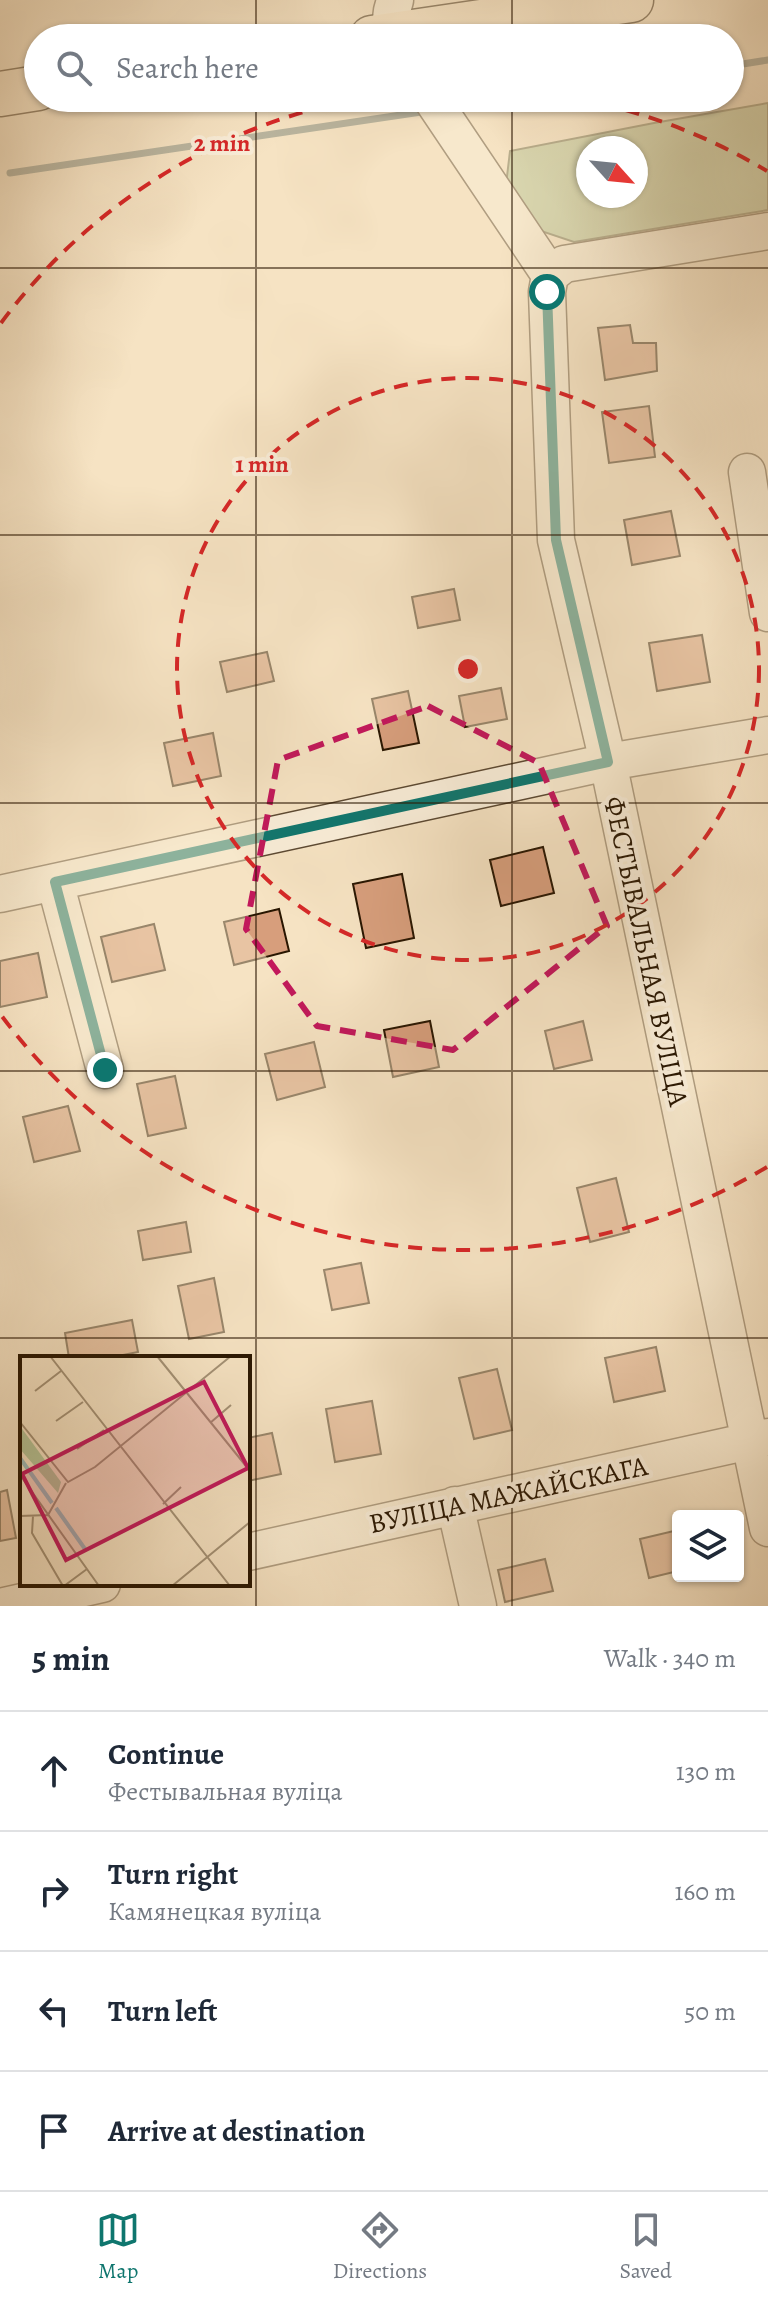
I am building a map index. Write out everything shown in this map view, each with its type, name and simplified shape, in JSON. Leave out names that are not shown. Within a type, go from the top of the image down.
[{"type":"main road","points":[[422,24],[631,0]]},
{"type":"main road","points":[[0,94],[24,90]]},
{"type":"street","points":[[441,112],[557,270],[768,231]]},
{"type":"street","name":"ФЕСТЫВАЛЬНАЯ ВУЛІЦА","points":[[557,270],[547,292],[556,540],[758,1439],[768,1528]]},
{"type":"street","points":[[747,472],[768,613]]},
{"type":"street","points":[[0,894],[608,762],[768,735]]},
{"type":"street","points":[[55,882],[105,1070]]},
{"type":"street","name":"ВУЛІЦА МАЖАЙСКАГА","points":[[250,1552],[758,1439]]},
{"type":"street","points":[[455,1505],[478,1606]]},
{"type":"street","points":[[4,1606],[93,1586]]},
{"type":"highlighted area","points":[[428,706],[539,763],[607,926],[453,1050],[317,1026],[246,929],[278,760]]},
{"type":"green space","points":[[768,103],[768,210],[574,242],[535,229],[506,185],[510,151],[576,138],[576,208],[648,208],[648,136],[587,136],[717,112],[744,112],[744,107]]},
{"type":"building","points":[[630,325],[633,343],[656,343],[657,371],[605,380],[598,328]]},
{"type":"building","points":[[649,406],[655,457],[609,463],[602,412]]},
{"type":"building","points":[[671,511],[680,556],[632,565],[624,520]]},
{"type":"building","points":[[454,589],[460,620],[418,628],[412,597]]},
{"type":"building","points":[[702,635],[710,682],[657,691],[649,643]]},
{"type":"building","points":[[267,652],[274,681],[227,692],[220,662]]},
{"type":"building","points":[[501,688],[507,719],[465,727],[459,696]]},
{"type":"building","points":[[408,691],[419,743],[383,750],[372,699]]},
{"type":"building","points":[[213,733],[221,776],[173,786],[164,743]]},
{"type":"building","points":[[543,847],[554,893],[501,906],[490,860]]},
{"type":"building","points":[[402,874],[414,938],[366,948],[353,884]]},
{"type":"building","points":[[279,909],[289,951],[234,965],[224,922]]},
{"type":"building","points":[[154,924],[165,970],[112,982],[101,937]]},
{"type":"building","points":[[38,953],[47,997],[0,1007],[0,961]]},
{"type":"building","points":[[430,1021],[439,1067],[393,1077],[384,1030]]},
{"type":"building","points":[[583,1021],[592,1060],[554,1069],[545,1031]]},
{"type":"building","points":[[314,1042],[325,1087],[277,1100],[265,1054]]},
{"type":"building","points":[[175,1076],[186,1128],[148,1136],[137,1084]]},
{"type":"building","points":[[68,1106],[80,1151],[34,1162],[23,1117]]},
{"type":"building","points":[[616,1178],[629,1232],[590,1242],[577,1188]]},
{"type":"building","points":[[186,1222],[191,1252],[143,1260],[138,1231]]},
{"type":"building","points":[[361,1263],[369,1303],[332,1310],[324,1270]]},
{"type":"building","points":[[214,1278],[224,1332],[189,1339],[178,1286]]},
{"type":"building","points":[[132,1320],[138,1352],[118,1356],[69,1356],[65,1333]]},
{"type":"building","points":[[656,1347],[665,1391],[614,1402],[605,1358]]},
{"type":"building","points":[[497,1369],[512,1430],[474,1439],[459,1378]]},
{"type":"building","points":[[372,1401],[381,1454],[335,1462],[326,1409]]},
{"type":"building","points":[[272,1433],[281,1474],[250,1481],[250,1438]]},
{"type":"building","points":[[7,1490],[16,1538],[0,1541],[0,1492]]},
{"type":"building","points":[[672,1531],[672,1572],[649,1578],[640,1539]]},
{"type":"building","points":[[545,1559],[553,1591],[505,1602],[498,1570]]},
{"type":"waterway","points":[[744,64],[768,60]]},
{"type":"waterway","points":[[10,173],[421,112]]},
{"type":"route","points":[[105,1070],[55,882],[608,762],[556,540],[547,292]]}]
